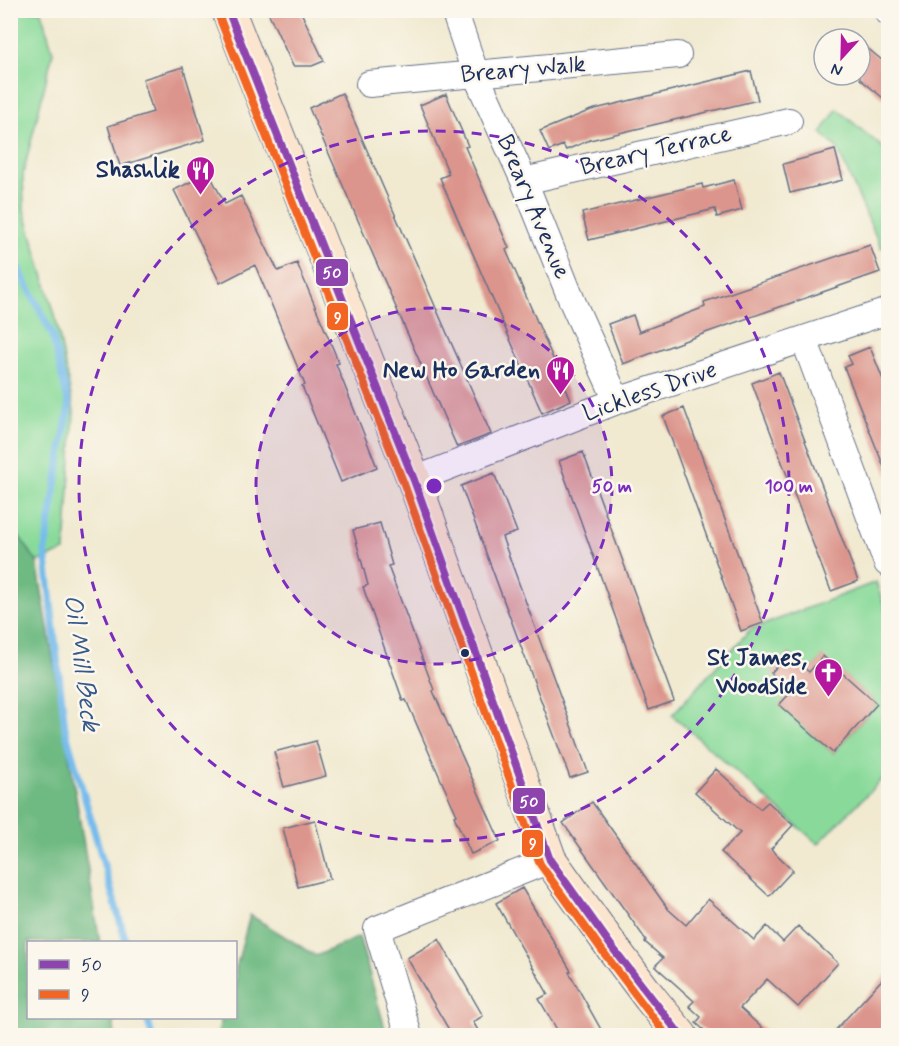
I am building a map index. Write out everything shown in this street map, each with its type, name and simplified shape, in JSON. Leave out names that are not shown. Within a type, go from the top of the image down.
[{"type":"street","points":[[228,10],[414,480],[550,860],[618,956],[681,1035]]},
{"type":"street","name":"Breary Avenue","points":[[454,10],[476,75],[524,181],[572,301],[616,401]]},
{"type":"street","name":"Breary Walk","points":[[369,84],[678,55]]},
{"type":"street","name":"Breary Terrace","points":[[524,181],[789,121]]},
{"type":"street","name":"Lickless Drive","points":[[414,480],[616,401],[888,311]]},
{"type":"street","points":[[804,339],[887,563]]},
{"type":"street","points":[[408,1035],[377,929],[550,860]]},
{"type":"green space","points":[[10,11],[41,11],[53,52],[23,174],[24,210],[55,315],[74,411],[65,551],[37,562],[10,524]]},
{"type":"green space","points":[[837,109],[888,152],[888,245],[881,248],[837,148],[821,133]]},
{"type":"green space","points":[[11,524],[37,562],[100,941],[27,941],[27,1019],[113,1019],[115,1035],[11,1035]]},
{"type":"green space","points":[[876,582],[888,618],[888,773],[818,844],[672,715],[750,630]],"holes":[[[789,654],[809,672],[823,657],[877,704],[833,753],[780,705],[792,691],[772,673]]]},
{"type":"green space","points":[[250,915],[316,956],[359,937],[387,1035],[217,1035],[222,1019],[237,1019],[237,964]]},
{"type":"building","points":[[267,10],[300,10],[324,61],[312,66],[293,66]]},
{"type":"building","points":[[872,52],[888,65],[888,102],[870,87],[872,87]]},
{"type":"building","points":[[183,67],[205,140],[120,166],[108,126],[153,112],[143,79]]},
{"type":"building","points":[[751,71],[758,100],[590,140],[566,150],[563,145],[549,151],[540,131],[591,110]]},
{"type":"building","points":[[342,93],[491,434],[457,447],[309,108]]},
{"type":"building","points":[[446,94],[468,146],[465,147],[509,248],[506,250],[571,400],[542,413],[440,178],[449,174],[420,105]]},
{"type":"building","points":[[835,150],[843,180],[790,193],[783,164]]},
{"type":"building","points":[[209,173],[225,204],[241,196],[278,271],[297,263],[339,363],[336,364],[377,467],[341,482],[302,386],[305,385],[255,265],[220,283],[174,190]]},
{"type":"building","points":[[734,180],[742,210],[717,217],[715,209],[589,240],[582,213],[702,184],[703,188]]},
{"type":"building","points":[[870,245],[880,272],[623,364],[608,324],[633,315],[639,332],[705,307],[704,302]]},
{"type":"building","points":[[870,347],[888,392],[888,477],[844,367],[852,364],[848,356]]},
{"type":"building","points":[[779,372],[858,581],[831,591],[752,383]]},
{"type":"building","points":[[684,408],[763,623],[741,631],[663,416]]},
{"type":"building","points":[[583,452],[674,701],[649,710],[559,461]]},
{"type":"building","points":[[494,473],[517,532],[502,537],[588,772],[570,778],[461,486]]},
{"type":"building","points":[[380,523],[392,565],[388,566],[433,691],[500,841],[471,854],[454,816],[457,815],[406,700],[403,701],[363,587],[368,585],[353,530]]},
{"type":"building","name":"St James, Woodside","points":[[788,654],[809,672],[823,656],[877,704],[833,753],[779,705],[792,691],[771,673]]},
{"type":"building","points":[[316,741],[326,776],[284,787],[274,752]]},
{"type":"building","points":[[716,769],[760,809],[768,802],[793,825],[771,849],[793,870],[769,896],[721,852],[740,833],[695,792]]},
{"type":"building","points":[[592,802],[668,909],[686,925],[708,899],[754,940],[767,926],[783,942],[798,926],[838,963],[798,1007],[767,979],[740,1008],[770,1035],[710,1035],[696,1023],[701,1017],[689,1006],[694,1001],[655,966],[663,958],[645,942],[646,940],[563,823]]},
{"type":"building","points":[[315,820],[330,879],[298,887],[283,828]]},
{"type":"building","points":[[522,888],[571,971],[569,972],[604,1035],[560,1035],[539,999],[548,994],[496,903]]},
{"type":"building","points":[[439,939],[483,1016],[473,1022],[481,1035],[452,1035],[407,958]]},
{"type":"building","points":[[888,973],[888,1035],[831,1035]]},
{"type":"waterway","name":"Oil Mill Beck","points":[[10,60],[10,77]]},
{"type":"waterway","name":"Oil Mill Beck","points":[[10,251],[52,334],[69,406],[45,550],[65,729],[126,941]]},
{"type":"waterway","name":"Oil Mill Beck","points":[[147,1019],[152,1036]]},
{"type":"transit line","name":"50","points":[[228,10],[414,480],[550,860],[612,947],[681,1036]]},
{"type":"transit line","name":"9","points":[[218,14],[404,484],[540,864],[667,1036]]},
{"type":"place","name":"Shashlik","points":[[201,196]]},
{"type":"place","name":"New Ho Garden","points":[[561,396]]},
{"type":"place","name":"St James, Woodside","points":[[828,698]]}]
